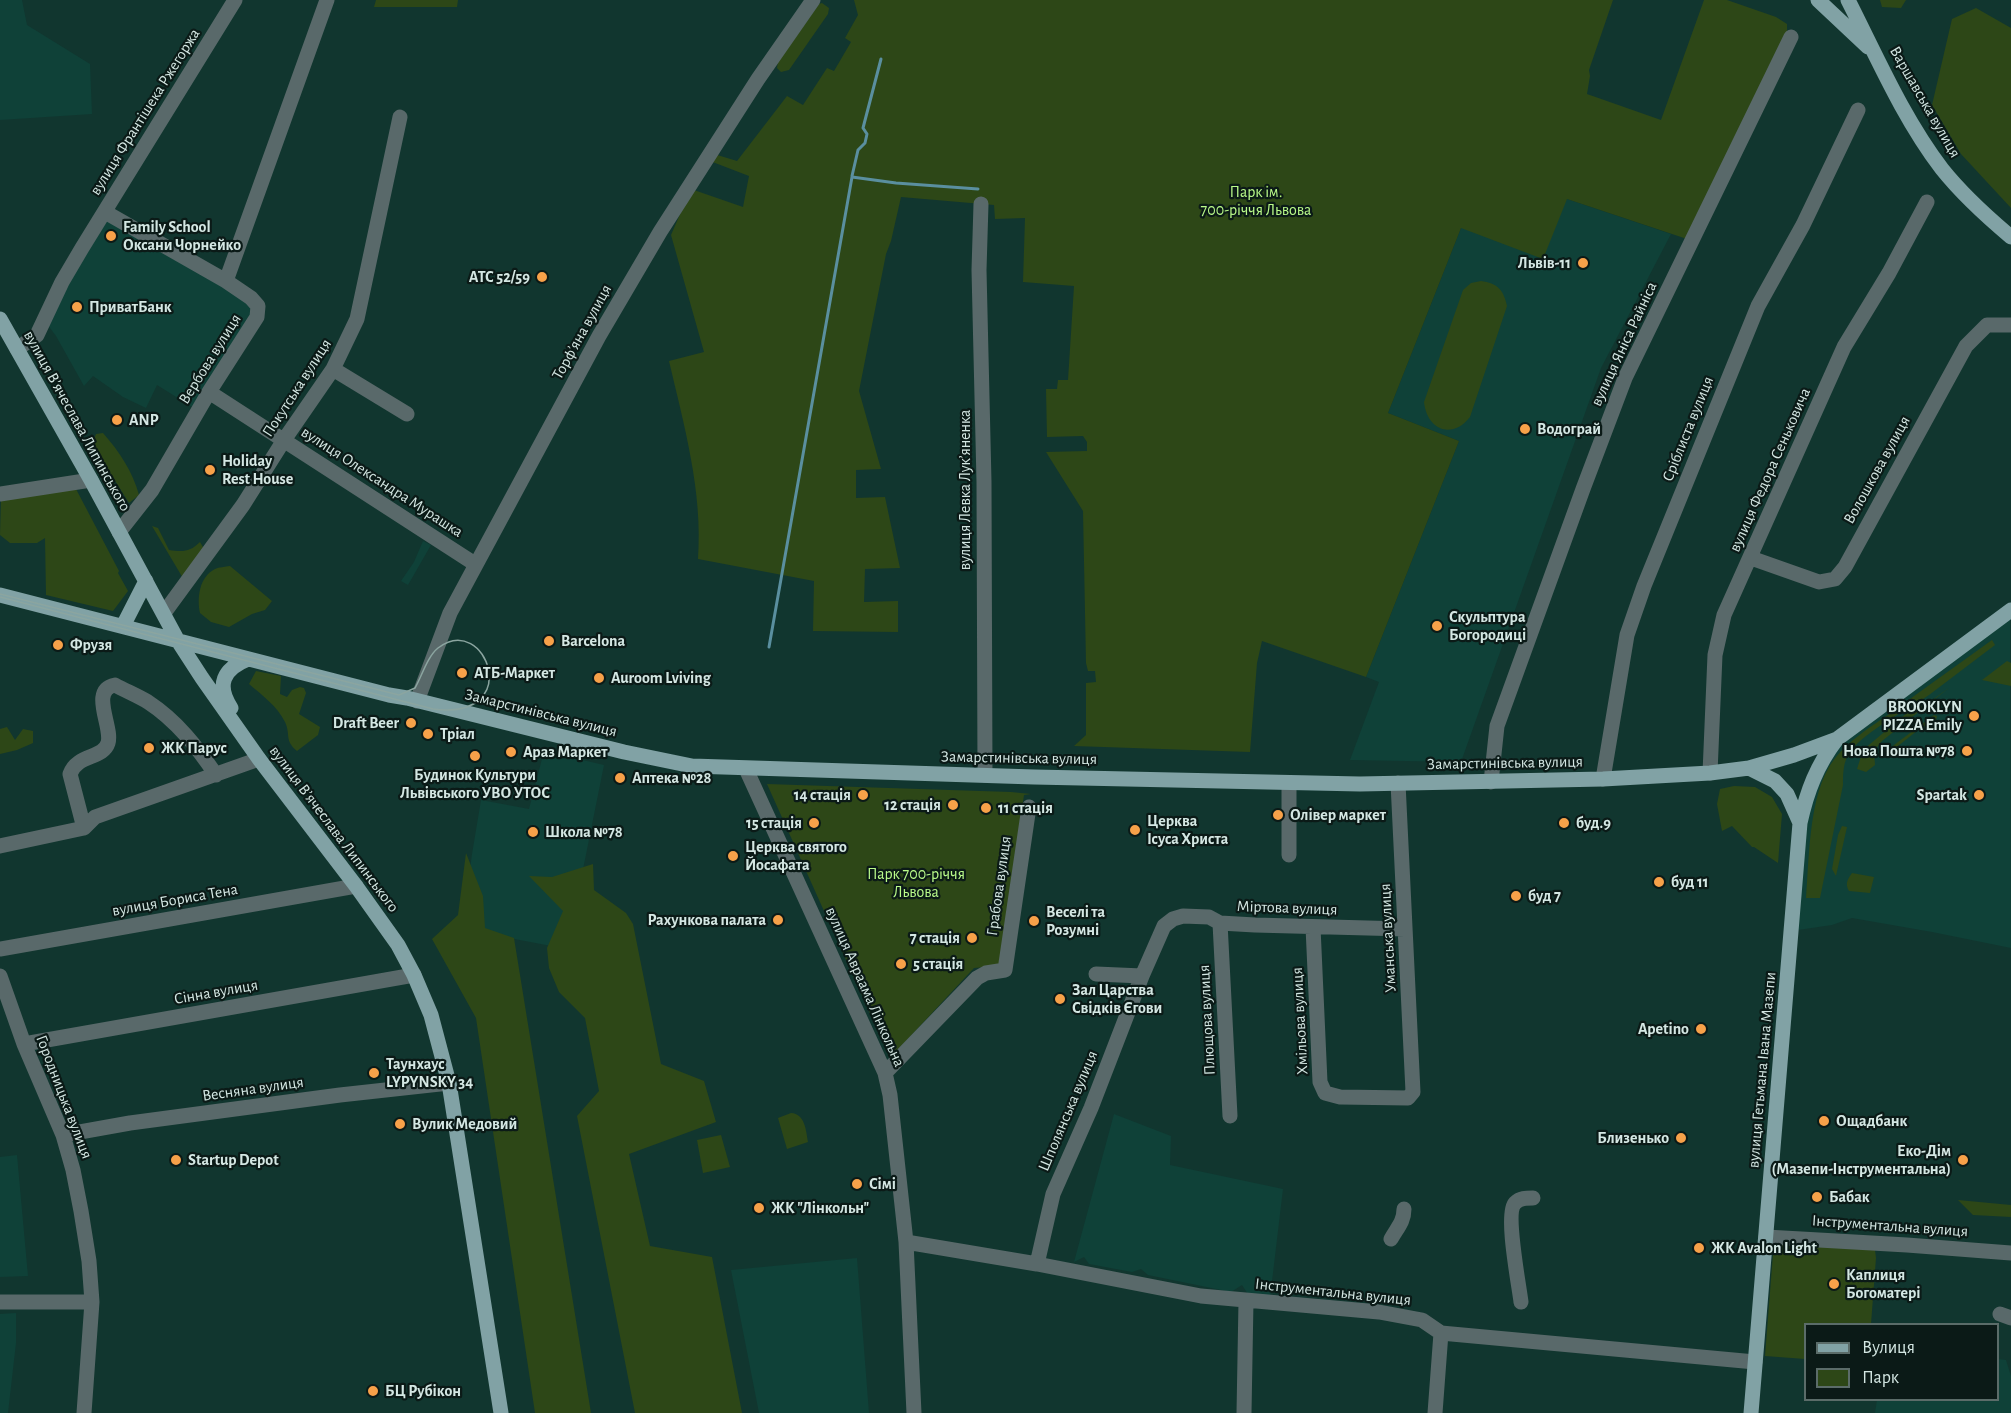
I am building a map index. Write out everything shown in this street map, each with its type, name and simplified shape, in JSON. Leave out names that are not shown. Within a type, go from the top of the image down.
[{"type":"main road","points":[[1818,0],[1877,56]]},
{"type":"main road","name":"Варшавська вулиця","points":[[1848,0],[1926,146],[1944,171],[1975,206],[2011,237]]},
{"type":"main road","name":"вулиця Вʼячеслава Липинського","points":[[0,320],[91,480],[178,641],[201,678],[259,759],[356,886],[398,945],[414,975],[430,1015],[449,1083],[501,1413]]},
{"type":"main road","points":[[123,626],[146,581]]},
{"type":"main road","name":"Замарстинівська вулиця","points":[[0,595],[378,693],[692,766],[1033,779],[1289,783],[1603,779],[1710,773],[1749,768],[1837,739],[2011,610]]},
{"type":"main road","points":[[248,659],[232,667],[225,677],[222,688],[223,697],[270,765],[276,781]]},
{"type":"main road","name":"вулиця Гетьмана Івана Мазепи","points":[[1751,1413],[1800,823],[1806,796],[1815,773],[1837,739]]},
{"type":"main road","points":[[1749,768],[1775,781],[1787,794],[1800,823]]},
{"type":"main road","points":[[1789,967],[1792,961],[1796,917]]},
{"type":"street","name":"вулиця Франтішека Ржегоржа","points":[[17,349],[37,335],[62,282],[234,0]]},
{"type":"street","points":[[226,281],[327,0]]},
{"type":"street","name":"Торфʼяна вулиця","points":[[417,701],[450,613],[599,336],[660,232],[758,79],[813,0]]},
{"type":"street","name":"вулиця Яніса Райніса","points":[[1491,782],[1497,726],[1582,489],[1625,378],[1791,37]]},
{"type":"street","name":"Сріблиста вулиця","points":[[1603,779],[1627,635],[1644,586],[1758,306],[1803,225],[1858,110]]},
{"type":"street","name":"Покутська вулиця","points":[[164,613],[243,505],[333,369],[357,319],[400,117]]},
{"type":"street","name":"вулиця Федора Сеньковича","points":[[1710,773],[1715,655],[1724,615],[1844,347],[1928,202]]},
{"type":"street","name":"вулиця Левка Лукʼяненка","points":[[981,204],[979,270],[984,482],[985,776]]},
{"type":"street","name":"вулиця Франтішека Ржегоржа","points":[[105,212],[226,281]]},
{"type":"street","name":"Вербова вулиця","points":[[118,532],[152,490],[209,392],[257,317],[258,306],[251,298],[226,281]]},
{"type":"street","name":"Волошкова вулиця","points":[[1751,558],[1819,582],[1835,579],[1845,567],[1966,346],[1988,324],[2011,325]]},
{"type":"street","points":[[333,369],[406,414]]},
{"type":"street","name":"вулиця Олександра Мурашка","points":[[209,392],[475,564]]},
{"type":"street","points":[[0,494],[91,480]]},
{"type":"street","points":[[84,828],[70,774],[77,763],[104,750],[108,743],[103,701],[104,692],[108,687],[114,685],[140,698],[171,719],[195,745],[216,775]]},
{"type":"street","points":[[0,846],[57,829],[84,828],[95,817],[259,759]]},
{"type":"street","name":"вулиця Авраама Лінкольна","points":[[746,769],[885,1073],[891,1103],[906,1242],[914,1413]]},
{"type":"street","points":[[1289,783],[1289,855]]},
{"type":"street","name":"Уманська вулиця","points":[[1398,783],[1413,1092]]},
{"type":"street","name":"Грабова вулиця","points":[[885,1073],[977,978],[986,973],[1005,970],[1029,807]]},
{"type":"street","name":"вулиця Бориса Тена","points":[[0,949],[356,886]]},
{"type":"street","name":"Міртова вулиця","points":[[1142,976],[1164,926],[1173,919],[1191,915],[1209,916],[1220,923],[1405,929]]},
{"type":"street","name":"Плющова вулиця","points":[[1220,923],[1230,1116]]},
{"type":"street","name":"Хмільова вулиця","points":[[1313,927],[1320,1082],[1325,1093],[1340,1097],[1408,1098],[1413,1092]]},
{"type":"street","points":[[1096,974],[1142,976]]},
{"type":"street","name":"Сінна вулиця","points":[[24,1044],[414,975]]},
{"type":"street","name":"Городницька вулиця","points":[[0,976],[24,1044],[63,1136],[81,1211],[89,1261],[92,1302],[84,1413]]},
{"type":"street","name":"Шполянська вулиця","points":[[1037,1263],[1053,1194],[1091,1108],[1142,976]]},
{"type":"street","name":"Весняна вулиця","points":[[63,1136],[142,1122],[410,1084],[449,1083]]},
{"type":"street","points":[[1521,1302],[1511,1209],[1522,1198],[1533,1198]]},
{"type":"street","points":[[1391,1239],[1401,1226],[1404,1209]]},
{"type":"street","name":"Інструментальна вулиця","points":[[1766,1237],[2011,1253]]},
{"type":"street","name":"Інструментальна вулиця","points":[[906,1242],[1037,1263],[1201,1296],[1367,1311],[1415,1318],[1441,1333],[1755,1362]]},
{"type":"street","points":[[1244,1413],[1246,1301]]},
{"type":"street","points":[[0,1302],[92,1302]]},
{"type":"street","points":[[1435,1413],[1441,1333]]},
{"type":"shaded area","points":[[0,0],[22,0],[27,25],[90,64],[92,114],[0,120]]},
{"type":"shaded area","points":[[1567,199],[1671,234],[1601,368],[1461,762],[1350,760],[1379,682],[1366,677],[1459,441],[1388,413],[1461,228]]},
{"type":"shaded area","points":[[108,219],[250,301],[251,318],[194,408],[157,385],[146,408],[123,397],[93,376],[84,386],[47,324],[64,291]]},
{"type":"shaded area","points":[[423,541],[431,545],[408,585],[401,581],[414,562]]},
{"type":"shaded area","points":[[2010,619],[2011,948],[1852,918],[1832,925],[1798,930],[1805,820],[1810,800],[1838,745]]},
{"type":"shaded area","name":"Школа №78","points":[[544,751],[604,765],[567,949],[462,929],[481,800],[529,809]]},
{"type":"shaded area","points":[[1114,1114],[1171,1136],[1170,1165],[1283,1189],[1270,1298],[1250,1297],[1242,1285],[1231,1292],[1148,1275],[1141,1269],[1132,1272],[1089,1264],[1084,1257],[1074,1262]]},
{"type":"shaded area","points":[[17,1155],[28,1276],[0,1277],[0,1157]]},
{"type":"shaded area","points":[[857,1258],[869,1413],[759,1413],[731,1270]]},
{"type":"shaded area","points":[[16,1313],[16,1343],[8,1413],[0,1413],[0,1314]]},
{"type":"shaded area","points":[[1999,1359],[2006,1360],[2011,1376],[2011,1413],[1875,1413],[1877,1401],[1999,1401]]},
{"type":"green space","points":[[376,0],[458,0],[457,7],[374,7]]},
{"type":"green space","name":"Парк ім. 700-річчя Львова","points":[[854,0],[1613,0],[1589,70],[1587,94],[1661,120],[1704,0],[1727,0],[1776,17],[1787,24],[1787,35],[1687,239],[1567,199],[1543,259],[1461,228],[1388,413],[1459,441],[1366,677],[1262,641],[1257,663],[1250,752],[1074,746],[1086,735],[1086,683],[1096,682],[1095,671],[1088,671],[1086,663],[1083,511],[1046,452],[1087,451],[1087,442],[1083,436],[1047,437],[1046,389],[1057,389],[1058,380],[1068,380],[1074,286],[1023,282],[1025,218],[995,219],[994,205],[901,197],[886,254],[859,391],[881,469],[856,470],[856,498],[885,497],[900,568],[865,569],[864,602],[898,601],[898,632],[813,631],[814,581],[698,559],[698,509],[695,484],[669,361],[704,352],[671,235],[691,189],[743,207],[749,176],[710,161],[714,154],[737,161],[787,96],[803,105],[827,68],[834,71],[851,42],[845,38],[858,15]]},
{"type":"green space","points":[[1880,0],[1906,0],[1901,8],[1882,7]]},
{"type":"green space","points":[[822,3],[829,8],[828,14],[789,70],[781,72],[777,68],[778,62],[819,4]]},
{"type":"green space","points":[[1976,8],[2011,28],[2011,208],[1961,154],[1932,105],[1952,19]]},
{"type":"green space","points":[[1481,281],[1499,288],[1507,306],[1470,417],[1456,428],[1441,429],[1430,419],[1424,402],[1463,290],[1471,283]]},
{"type":"green space","points":[[103,433],[125,462],[136,486],[139,495],[129,503],[95,449],[93,442],[96,434]]},
{"type":"green space","points":[[76,489],[128,591],[113,611],[46,595],[45,538],[37,543],[10,543],[0,535],[1,498]]},
{"type":"green space","points":[[152,526],[158,528],[169,550],[186,551],[200,542],[207,554],[187,585]]},
{"type":"green space","points":[[230,566],[272,601],[265,610],[252,614],[229,627],[211,622],[200,613],[199,601],[200,588],[205,577],[215,569]]},
{"type":"green space","points":[[1992,640],[1995,645],[1929,695],[1872,731],[1847,757],[1820,898],[1806,898],[1813,814],[1822,782],[1834,760],[1859,736]]},
{"type":"green space","points":[[2007,661],[2011,663],[2011,686],[1982,680]]},
{"type":"green space","points":[[256,671],[281,676],[280,694],[287,697],[292,690],[304,688],[306,693],[299,714],[320,727],[318,735],[297,751],[290,744],[282,716],[249,684]]},
{"type":"green space","points":[[1950,687],[1882,741],[1874,751],[1875,765],[1866,772],[1857,769],[1863,750],[1908,712],[1931,701]]},
{"type":"green space","points":[[1934,715],[1937,716],[1934,729],[1923,726],[1888,754],[1890,748]]},
{"type":"green space","points":[[7,727],[15,740],[23,729],[33,731],[33,743],[0,754],[0,729]]},
{"type":"green space","name":"Парк 700-річчя Львова","points":[[767,784],[1031,794],[1024,795],[999,966],[974,968],[890,1058]]},
{"type":"green space","points":[[1734,786],[1755,787],[1772,797],[1782,814],[1778,863],[1752,847],[1732,826],[1722,831],[1717,804],[1720,789]]},
{"type":"green space","points":[[1842,826],[1847,827],[1836,876],[1832,869],[1838,835]]},
{"type":"green space","points":[[466,853],[483,896],[485,928],[514,938],[591,1413],[535,1413],[476,1018],[432,939],[458,915]]},
{"type":"green space","points":[[593,864],[594,890],[626,913],[633,924],[661,1064],[704,1081],[716,1122],[629,1154],[650,1246],[712,1257],[742,1413],[635,1413],[577,1116],[599,1091],[585,1018],[559,992],[549,968],[547,948],[563,911],[529,876],[552,877]]},
{"type":"green space","points":[[1852,873],[1874,877],[1870,893],[1849,891],[1847,882]]},
{"type":"green space","points":[[791,1113],[802,1119],[808,1142],[787,1149],[778,1118]]},
{"type":"green space","points":[[721,1135],[730,1167],[703,1173],[697,1140]]},
{"type":"green space","points":[[1958,1200],[2011,1205],[2011,1217],[1973,1215]]},
{"type":"green space","points":[[1774,1241],[1875,1250],[1871,1323],[1804,1323],[1804,1359],[1765,1356]]},
{"type":"waterway","points":[[852,176],[858,150],[865,143],[867,134],[863,128],[881,59]]},
{"type":"waterway","points":[[769,647],[852,177],[896,183],[978,189]]},
{"type":"tram line","points":[[0,594],[399,695],[415,688],[434,652],[455,640],[471,644],[482,654],[488,669],[488,685],[480,699],[462,708],[433,709],[0,597]]},
{"type":"place","name":"Family School Оксани Чорнейко","points":[[111,236]]},
{"type":"place","name":"Львів-11","points":[[1583,263]]},
{"type":"place","name":"АТС 52/59","points":[[542,277]]},
{"type":"place","name":"ПриватБанк","points":[[77,307]]},
{"type":"place","name":"ANP","points":[[117,420]]},
{"type":"place","name":"Водограй","points":[[1525,429]]},
{"type":"place","name":"Holiday Rest House","points":[[210,470]]},
{"type":"place","name":"Скульптура Богородиці","points":[[1437,626]]},
{"type":"place","name":"Barcelona","points":[[549,641]]},
{"type":"place","name":"Фрузя","points":[[58,645]]},
{"type":"place","name":"АТБ-Маркет","points":[[462,673]]},
{"type":"place","name":"Auroom Lviving","points":[[599,678]]},
{"type":"place","name":"BROOKLYN PIZZA Emily","points":[[1974,716]]},
{"type":"place","name":"Draft Beer","points":[[411,723]]},
{"type":"place","name":"Тріал","points":[[428,734]]},
{"type":"place","name":"ЖК Парус","points":[[149,748]]},
{"type":"place","name":"Нова Пошта №78","points":[[1967,751]]},
{"type":"place","name":"Араз Маркет","points":[[511,752]]},
{"type":"place","name":"Будинок Культури Львівського УВО УТОС","points":[[475,756]]},
{"type":"place","name":"Аптека №28","points":[[620,778]]},
{"type":"place","name":"14 стація","points":[[863,795]]},
{"type":"place","name":"Spartak","points":[[1979,795]]},
{"type":"place","name":"12 стація","points":[[953,805]]},
{"type":"place","name":"11 стація","points":[[986,808]]},
{"type":"place","name":"Олівер маркет","points":[[1278,815]]},
{"type":"place","name":"15 стація","points":[[814,823]]},
{"type":"place","name":"буд.9","points":[[1564,823]]},
{"type":"place","name":"Церква Ісуса Христа","points":[[1135,830]]},
{"type":"place","name":"Школа №78","points":[[533,832]]},
{"type":"place","name":"Церква святого Йосафата","points":[[733,856]]},
{"type":"place","name":"буд 11","points":[[1659,882]]},
{"type":"place","name":"буд 7","points":[[1516,896]]},
{"type":"place","name":"Рахункова палата","points":[[778,920]]},
{"type":"place","name":"Веселі та Розумні","points":[[1034,921]]},
{"type":"place","name":"7 стація","points":[[972,938]]},
{"type":"place","name":"5 стація","points":[[901,964]]},
{"type":"place","name":"Зал Царства Свідків Єгови","points":[[1060,999]]},
{"type":"place","name":"Apetino","points":[[1701,1029]]},
{"type":"place","name":"Таунхаус LYPYNSKY 34","points":[[374,1073]]},
{"type":"place","name":"Ощадбанк","points":[[1824,1121]]},
{"type":"place","name":"Вулик Медовий","points":[[400,1124]]},
{"type":"place","name":"Близенько","points":[[1681,1138]]},
{"type":"place","name":"Startup Depot","points":[[176,1160]]},
{"type":"place","name":"Еко-Дім (Мазепи-Інструментальна)","points":[[1963,1160]]},
{"type":"place","name":"Сімі","points":[[857,1184]]},
{"type":"place","name":"Бабак","points":[[1817,1197]]},
{"type":"place","name":"ЖК \"Лінкольн\"","points":[[759,1208]]},
{"type":"place","name":"ЖК Avalon Light","points":[[1699,1248]]},
{"type":"place","name":"Каплиця Богоматері","points":[[1834,1284]]},
{"type":"place","name":"БЦ Рубікон","points":[[373,1391]]}]
